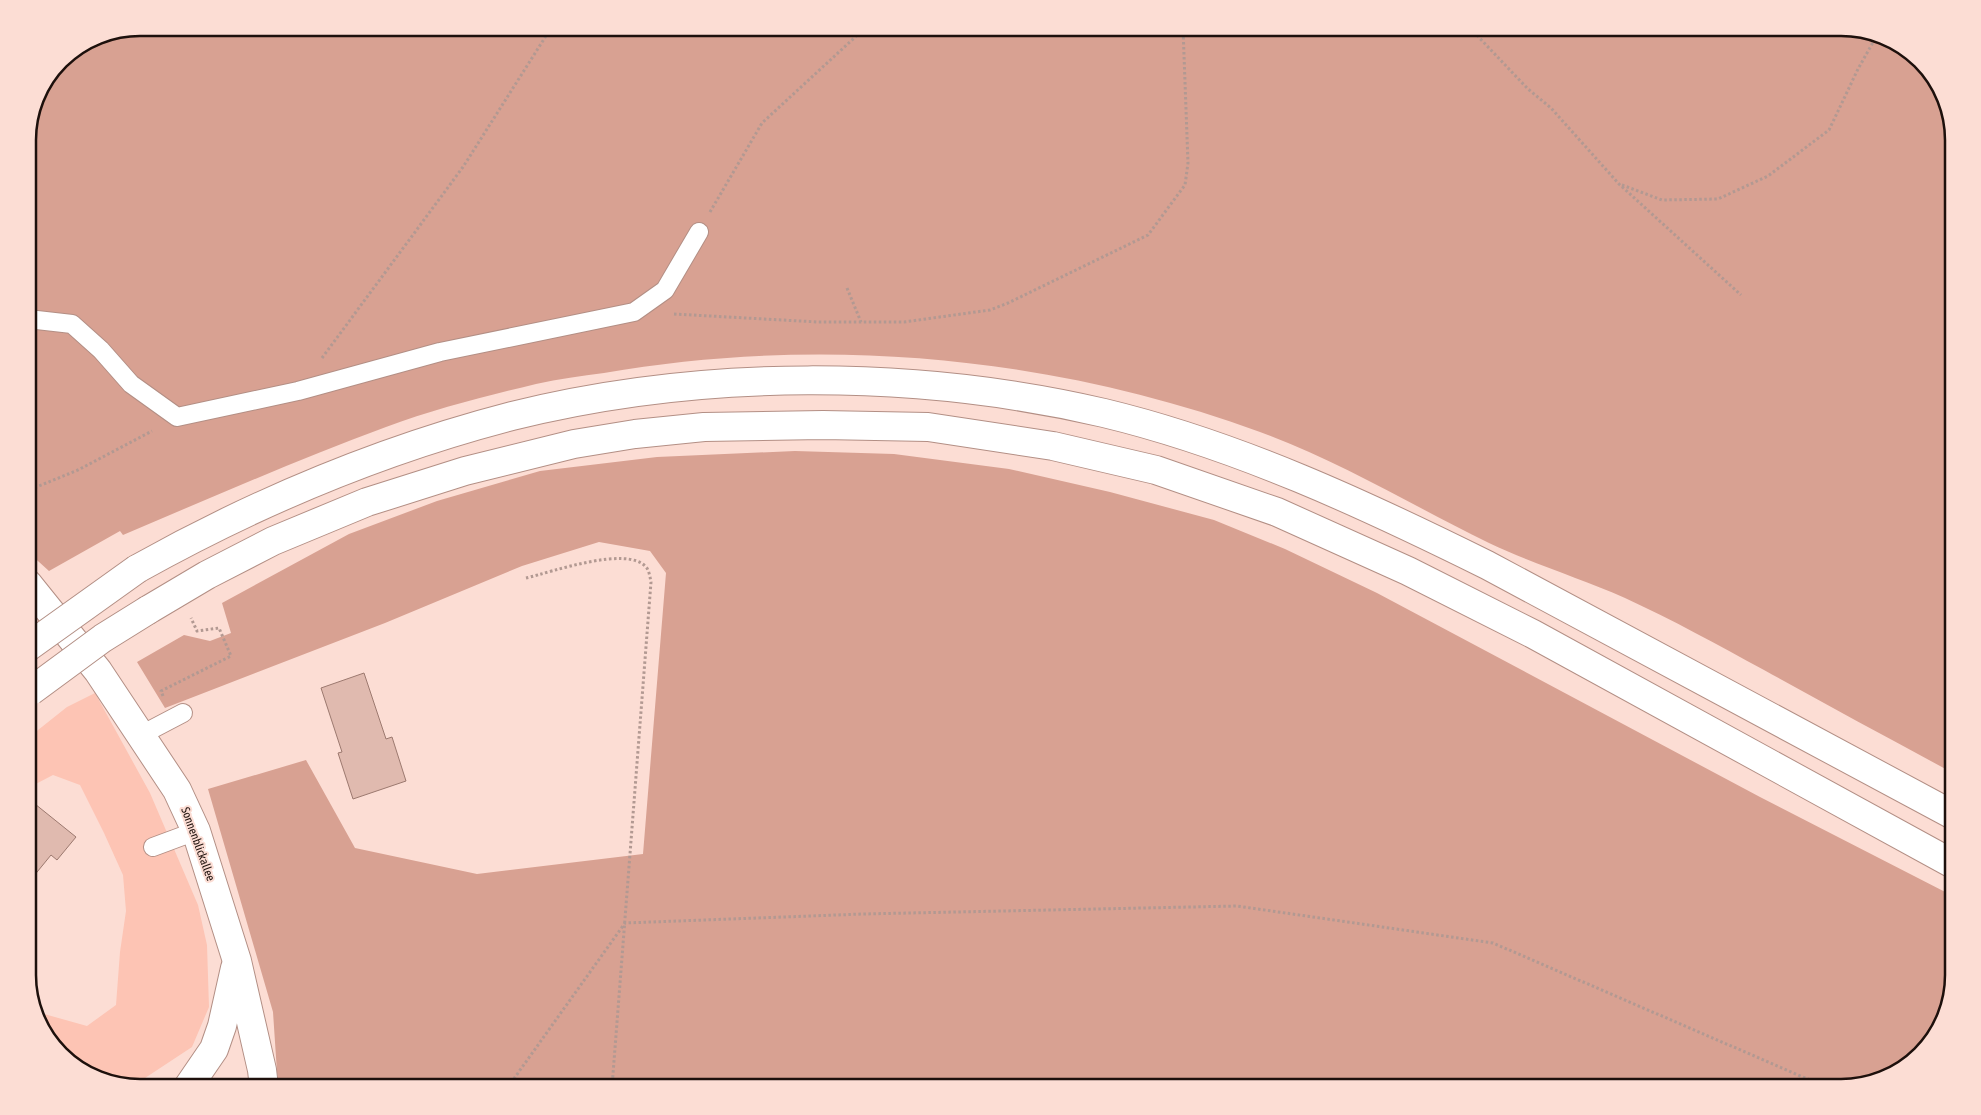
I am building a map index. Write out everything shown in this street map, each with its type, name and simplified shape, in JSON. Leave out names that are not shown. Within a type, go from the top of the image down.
[{"type":"main road","points":[[36,619],[64,603],[138,569],[192,539],[312,483],[374,459],[462,430],[560,406],[667,389],[762,381],[862,380],[1006,394],[1104,413],[1172,432],[1239,454],[1305,480],[1434,538],[1945,810]]},
{"type":"main road","points":[[36,689],[104,638],[148,610],[207,575],[273,541],[367,502],[465,471],[565,446],[635,434],[704,427],[823,425],[928,427],[1053,446],[1156,470],[1277,512],[1408,571],[1533,634],[1945,859]]},
{"type":"main road","points":[[36,641],[138,569]]},
{"type":"main road","name":"Sonnenblickallee","points":[[36,594],[98,671],[177,790],[196,831],[236,962],[263,1079]]},
{"type":"main road","points":[[194,1079],[214,1049],[222,1026],[236,962]]},
{"type":"lane","points":[[36,320],[72,324],[101,350],[131,384],[177,418],[298,391],[440,352],[634,312],[665,290],[699,232]]},
{"type":"lane","points":[[141,735],[183,713]]},
{"type":"lane","points":[[153,847],[196,831]]},
{"type":"path","points":[[298,391],[463,167],[546,36]]},
{"type":"path","points":[[699,232],[762,123],[856,36]]},
{"type":"path","points":[[634,312],[818,322],[904,322],[990,310],[1008,304],[1148,235],[1185,185],[1188,163],[1183,36]]},
{"type":"path","points":[[1478,36],[1528,89],[1551,108],[1619,184],[1741,295]]},
{"type":"path","points":[[1619,184],[1662,200],[1718,199],[1768,176],[1829,130],[1873,42]]},
{"type":"path","points":[[848,288],[861,322]]},
{"type":"path","points":[[36,487],[78,470],[177,418]]},
{"type":"path","points":[[526,578],[606,558],[636,560],[647,568],[651,582],[613,1079]]},
{"type":"path","points":[[166,700],[161,691],[231,656],[219,628],[197,631],[189,613]]},
{"type":"path","points":[[625,923],[862,914],[1237,906],[1493,943],[1808,1079]]},
{"type":"path","points":[[514,1079],[625,923]]},
{"type":"shaded area","points":[[140,36],[1840,36],[1854,37],[1880,44],[1904,58],[1931,88],[1941,114],[1945,134],[1945,769],[1730,651],[1660,615],[1625,598],[1522,558],[1489,543],[1348,470],[1290,444],[1181,406],[1100,385],[1019,370],[936,360],[853,355],[769,356],[686,362],[578,376],[536,384],[404,420],[254,479],[123,535],[120,531],[49,571],[36,559],[36,134],[47,94],[58,77],[72,62],[88,50],[114,40]]},
{"type":"shaded area","points":[[795,451],[894,454],[1009,469],[1110,492],[1214,520],[1285,549],[1377,593],[1760,797],[1945,892],[1945,974],[1944,988],[1937,1014],[1923,1038],[1893,1065],[1867,1075],[1840,1079],[277,1079],[273,1012],[208,789],[306,760],[355,848],[477,874],[643,854],[666,573],[650,551],[599,542],[522,566],[385,623],[165,708],[137,662],[184,635],[210,641],[231,633],[222,603],[349,534],[437,501],[540,471],[657,457]]},
{"type":"shaded area","points":[[95,693],[150,793],[198,905],[207,945],[209,1007],[192,1047],[145,1078],[127,1078],[101,1071],[88,1065],[58,1038],[44,1014],[87,1026],[116,1005],[120,952],[126,911],[123,875],[80,785],[53,775],[36,784],[36,732],[67,707]]},
{"type":"building","points":[[364,673],[386,739],[392,737],[406,781],[353,799],[338,753],[342,752],[321,688]]},
{"type":"building","points":[[36,805],[76,837],[57,860],[51,855],[36,873]]}]
